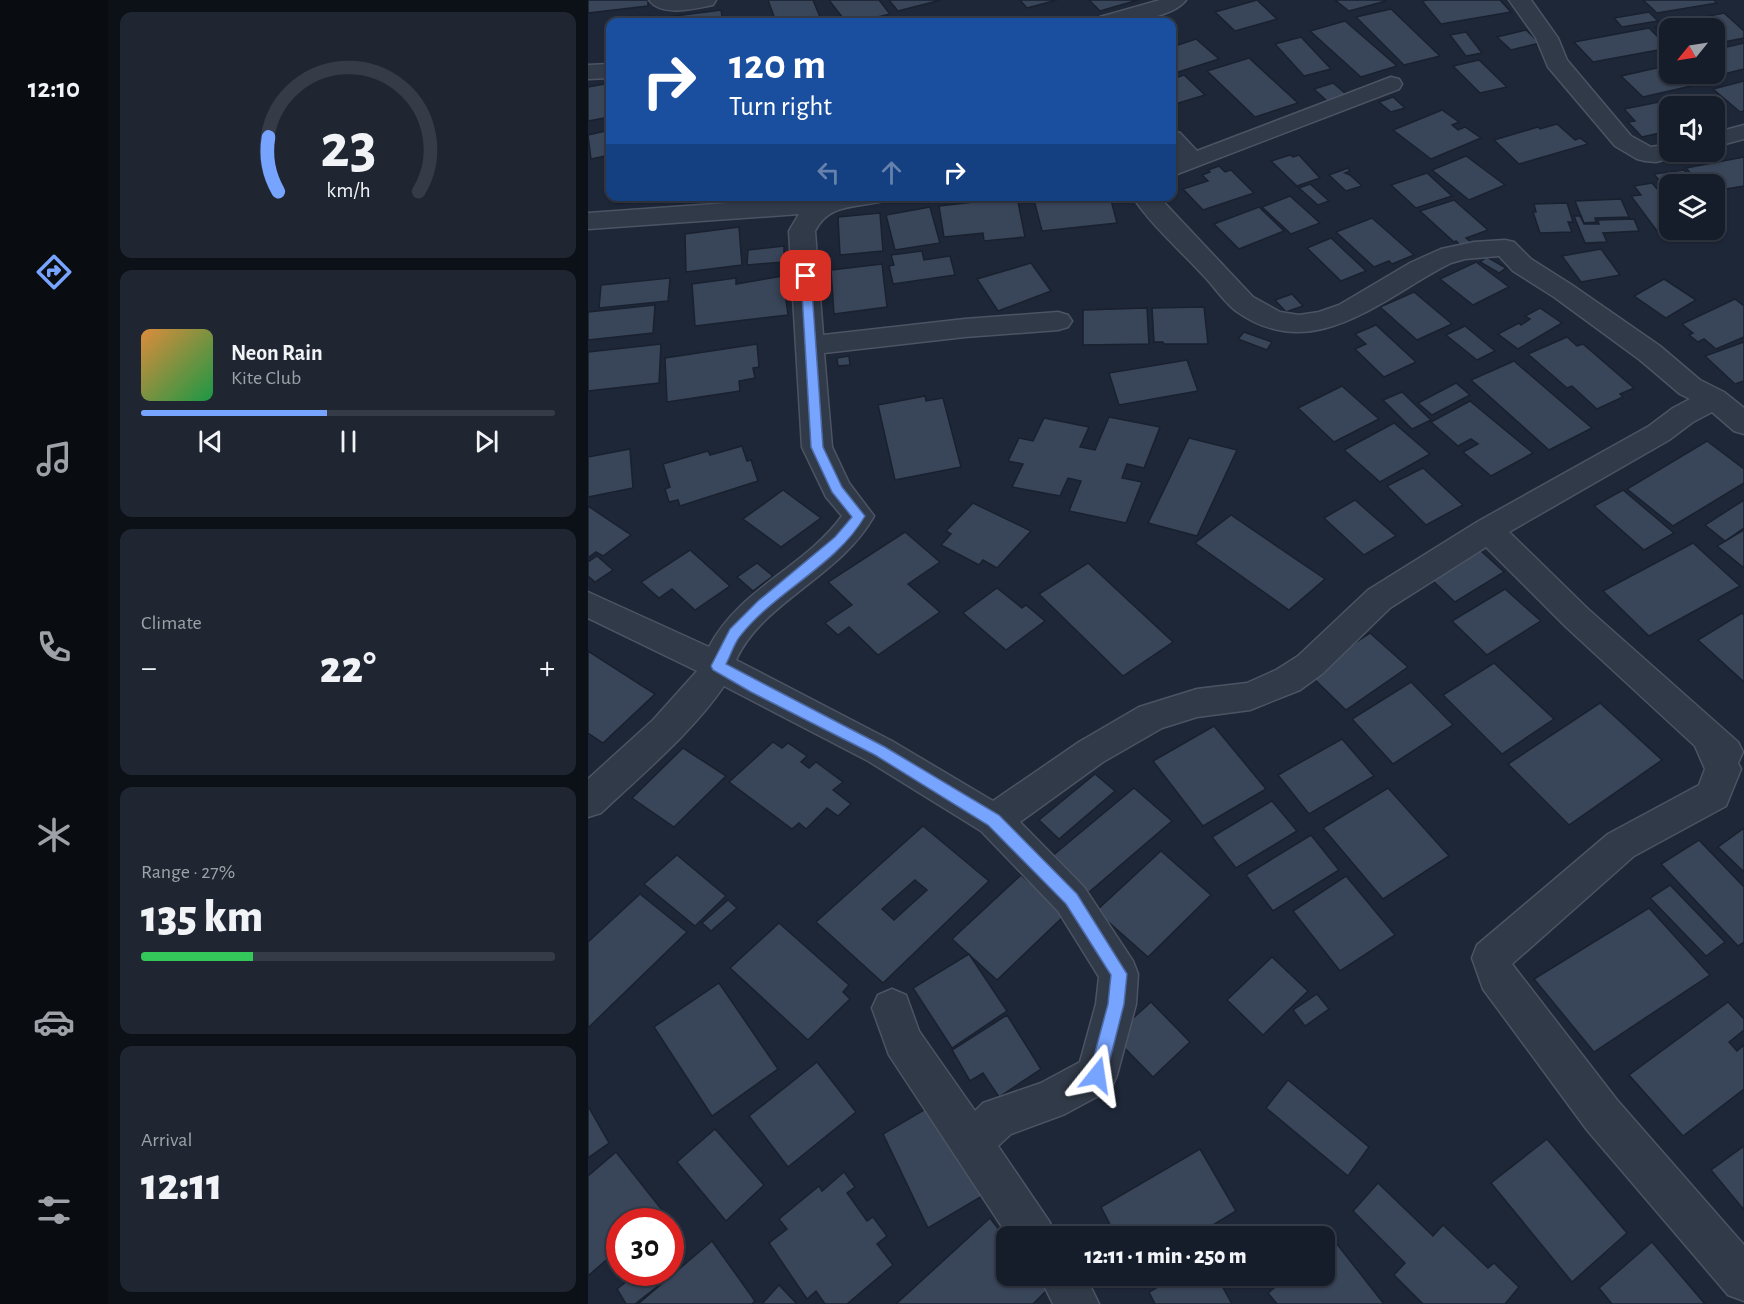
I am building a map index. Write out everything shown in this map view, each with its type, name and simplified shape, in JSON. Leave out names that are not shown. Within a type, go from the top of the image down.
[{"type":"street","points":[[660,0],[664,4],[705,0]]},
{"type":"street","points":[[1122,18],[1167,5],[1175,0]]},
{"type":"street","points":[[1520,0],[1547,38],[1556,62],[1623,141],[1645,154],[1659,154]]},
{"type":"street","points":[[588,72],[606,71]]},
{"type":"street","points":[[1176,148],[1182,164],[1391,84]]},
{"type":"street","points":[[1725,137],[1744,132]]},
{"type":"street","points":[[588,802],[680,715],[718,666],[734,633],[763,605],[840,540],[852,528],[858,516],[837,489],[817,447],[802,231],[813,212],[824,205],[840,201]]},
{"type":"street","points":[[1149,201],[1247,306],[1271,320],[1287,324],[1303,324],[1335,318],[1442,257],[1468,251],[1505,248],[1522,265],[1640,346],[1690,387],[1714,399],[1744,424]]},
{"type":"street","points":[[588,221],[824,205]]},
{"type":"street","points":[[810,346],[965,328],[1058,321]]},
{"type":"street","points":[[994,820],[1091,752],[1151,717],[1197,703],[1250,696],[1288,680],[1310,665],[1379,599],[1488,530],[1659,433],[1683,415],[1714,399]]},
{"type":"street","points":[[1488,530],[1577,618],[1744,768]]},
{"type":"street","points":[[588,604],[718,666],[756,688],[880,751],[994,820],[1071,899],[1119,974],[1116,1004],[1097,1075],[1050,1100],[998,1118],[970,1143]]},
{"type":"street","points":[[1709,737],[1723,769],[1713,795],[1621,845],[1491,958],[1497,976],[1602,1115],[1744,1279]]},
{"type":"street","points":[[892,1008],[903,1041],[1027,1226]]},
{"type":"street","points":[[1067,1286],[1077,1304]]},
{"type":"building","points":[[588,0],[648,0],[648,6],[588,13]]},
{"type":"building","points":[[768,0],[813,0],[820,18],[775,18]]},
{"type":"building","points":[[829,0],[879,0],[890,14],[874,18],[843,18]]},
{"type":"building","points":[[889,0],[941,0],[898,11]]},
{"type":"building","points":[[1020,0],[1057,0],[1027,8]]},
{"type":"building","points":[[1089,0],[1138,0],[1100,11]]},
{"type":"building","points":[[1257,0],[1277,19],[1235,31],[1215,12]]},
{"type":"building","points":[[1335,0],[1385,0],[1386,1],[1349,11]]},
{"type":"building","points":[[1500,0],[1511,12],[1441,24],[1422,1]]},
{"type":"building","points":[[1643,0],[1714,0],[1717,3],[1657,13]]},
{"type":"building","points":[[1391,9],[1440,56],[1404,65],[1356,17]]},
{"type":"building","points":[[721,10],[722,18],[667,18]]},
{"type":"building","points":[[1649,12],[1658,21],[1622,27],[1614,18]]},
{"type":"building","points":[[1724,13],[1744,31],[1744,38],[1725,42],[1725,18],[1699,18]]},
{"type":"building","points":[[1345,21],[1397,66],[1361,77],[1310,31]]},
{"type":"building","points":[[1649,28],[1659,38],[1659,50],[1593,62],[1574,42]]},
{"type":"building","points":[[1526,30],[1540,43],[1511,50],[1497,37]]},
{"type":"building","points":[[1466,32],[1482,53],[1466,56],[1450,35]]},
{"type":"building","points":[[1301,37],[1331,69],[1304,76],[1275,44]]},
{"type":"building","points":[[1196,39],[1219,59],[1176,73],[1176,46]]},
{"type":"building","points":[[1744,43],[1744,69],[1725,74],[1725,47]]},
{"type":"building","points":[[1249,58],[1298,103],[1255,117],[1207,71]]},
{"type":"building","points":[[1479,60],[1507,87],[1480,93],[1453,66]]},
{"type":"building","points":[[1659,67],[1659,84],[1700,84],[1643,97],[1621,76]]},
{"type":"building","points":[[1184,75],[1205,95],[1176,104],[1176,78]]},
{"type":"building","points":[[1744,81],[1744,111],[1740,112],[1725,99],[1725,96],[1721,96],[1713,89]]},
{"type":"building","points":[[1333,83],[1346,94],[1327,101],[1314,89]]},
{"type":"building","points":[[606,84],[606,118],[588,121],[588,87]]},
{"type":"building","points":[[1393,97],[1405,108],[1391,112],[1379,102]]},
{"type":"building","points":[[1659,102],[1659,133],[1642,137],[1628,122],[1635,121],[1624,109]]},
{"type":"building","points":[[1442,110],[1459,122],[1452,125],[1458,130],[1465,127],[1481,138],[1431,159],[1393,130]]},
{"type":"building","points":[[1557,124],[1575,140],[1580,138],[1588,144],[1519,164],[1494,140],[1538,127],[1540,129]]},
{"type":"building","points":[[606,131],[606,156],[591,159],[588,135]]},
{"type":"building","points":[[1290,155],[1293,157],[1299,155],[1320,178],[1297,186],[1271,161]]},
{"type":"building","points":[[1466,156],[1505,185],[1469,200],[1432,170]]},
{"type":"building","points":[[1744,157],[1744,186],[1725,189],[1725,174],[1691,174],[1686,168],[1725,162]]},
{"type":"building","points":[[1219,166],[1225,172],[1231,170],[1254,193],[1203,210],[1183,189],[1208,181],[1202,175]]},
{"type":"building","points":[[1348,168],[1350,171],[1345,173],[1362,186],[1346,191],[1329,175]]},
{"type":"building","points":[[1684,170],[1687,174],[1659,174],[1659,180],[1654,174]]},
{"type":"building","points":[[1427,173],[1452,196],[1416,208],[1391,185]]},
{"type":"building","points":[[1652,183],[1659,191],[1659,234],[1631,196],[1641,195],[1634,186]]},
{"type":"building","points":[[1310,184],[1329,201],[1318,205],[1299,188]]},
{"type":"building","points":[[1290,196],[1320,223],[1291,234],[1262,207]]},
{"type":"building","points":[[1621,199],[1629,217],[1595,218],[1596,222],[1584,223],[1575,201]]},
{"type":"building","points":[[1454,200],[1488,230],[1466,238],[1473,244],[1463,248],[1420,211]]},
{"type":"building","points":[[616,201],[645,201],[616,204]]},
{"type":"building","points":[[982,201],[1018,201],[1025,237],[984,241],[983,233],[944,237],[939,206]]},
{"type":"building","points":[[1034,201],[1111,201],[1117,223],[1042,231]]},
{"type":"building","points":[[1567,203],[1573,222],[1568,222],[1572,232],[1540,233],[1533,212],[1536,212],[1534,204]]},
{"type":"building","points":[[930,207],[940,243],[895,250],[886,215]]},
{"type":"building","points":[[1259,207],[1284,231],[1239,249],[1214,224]]},
{"type":"building","points":[[880,213],[883,251],[840,255],[838,217]]},
{"type":"building","points":[[1574,216],[1580,216],[1584,224],[1599,224],[1598,220],[1634,219],[1639,231],[1603,233],[1607,242],[1585,243]]},
{"type":"building","points":[[1372,218],[1414,255],[1392,264],[1389,261],[1374,267],[1336,232]]},
{"type":"building","points":[[739,227],[742,265],[686,272],[685,234]]},
{"type":"building","points":[[1331,238],[1366,271],[1341,281],[1307,248]]},
{"type":"building","points":[[784,246],[784,262],[747,265],[748,250]]},
{"type":"building","points":[[1601,249],[1620,275],[1581,282],[1562,256]]},
{"type":"building","points":[[922,251],[924,260],[950,256],[955,275],[893,284],[889,266],[894,265],[891,255]]},
{"type":"building","points":[[1487,257],[1506,268],[1499,273],[1480,262]]},
{"type":"building","points":[[1476,262],[1509,287],[1473,305],[1440,279]]},
{"type":"building","points":[[1031,263],[1051,291],[998,311],[977,279]]},
{"type":"building","points":[[882,264],[887,307],[834,314],[831,270]]},
{"type":"building","points":[[783,276],[788,315],[695,326],[692,284],[736,278],[736,284]]},
{"type":"building","points":[[670,278],[668,301],[599,308],[601,285]]},
{"type":"building","points":[[1664,279],[1696,300],[1666,318],[1634,296]]},
{"type":"building","points":[[1414,292],[1452,324],[1417,340],[1380,307]]},
{"type":"building","points":[[1292,294],[1303,306],[1286,312],[1275,300]]},
{"type":"building","points":[[1735,299],[1744,306],[1744,337],[1716,349],[1704,339],[1698,342],[1689,335],[1693,333],[1682,324]]},
{"type":"building","points":[[655,305],[653,333],[588,340],[588,312]]},
{"type":"building","points":[[1204,307],[1208,344],[1154,342],[1152,308]]},
{"type":"building","points":[[1147,308],[1149,344],[1083,345],[1083,310]]},
{"type":"building","points":[[1540,308],[1562,323],[1518,349],[1498,334],[1519,323],[1521,325],[1530,319],[1525,316]]},
{"type":"building","points":[[1376,325],[1416,362],[1384,377],[1355,349],[1366,344],[1355,334]]},
{"type":"building","points":[[1465,326],[1495,351],[1477,360],[1446,335]]},
{"type":"building","points":[[1244,332],[1272,342],[1267,350],[1238,339]]},
{"type":"building","points":[[1567,337],[1577,346],[1583,344],[1634,388],[1620,394],[1623,397],[1597,409],[1572,386],[1567,388],[1528,354]]},
{"type":"building","points":[[1744,342],[1744,381],[1735,384],[1705,356]]},
{"type":"building","points":[[661,344],[659,383],[588,391],[588,352]]},
{"type":"building","points":[[757,344],[759,367],[753,368],[755,378],[739,381],[740,391],[667,402],[665,358]]},
{"type":"building","points":[[849,356],[850,365],[838,366],[837,358]]},
{"type":"building","points":[[1187,360],[1198,391],[1119,405],[1109,373]]},
{"type":"building","points":[[1514,361],[1592,428],[1549,450],[1471,380]]},
{"type":"building","points":[[1456,383],[1470,395],[1432,415],[1418,403]]},
{"type":"building","points":[[1342,386],[1379,419],[1334,442],[1298,408]]},
{"type":"building","points":[[1402,392],[1431,420],[1412,429],[1383,400]]},
{"type":"building","points":[[925,396],[926,401],[943,398],[961,467],[895,480],[878,405]]},
{"type":"building","points":[[1470,401],[1533,453],[1491,476],[1463,452],[1478,444],[1471,439],[1458,446],[1431,422]]},
{"type":"building","points":[[1109,417],[1160,427],[1144,468],[1127,464],[1122,478],[1142,482],[1126,523],[1069,511],[1081,481],[1068,478],[1060,496],[1012,487],[1023,464],[1008,461],[1019,438],[1033,441],[1044,418],[1089,427],[1080,447],[1095,450]]},
{"type":"building","points":[[1394,423],[1430,454],[1380,482],[1344,450]]},
{"type":"building","points":[[1189,438],[1237,450],[1197,536],[1148,523]]},
{"type":"building","points":[[1707,441],[1744,469],[1744,483],[1673,526],[1627,489]]},
{"type":"building","points":[[742,446],[747,461],[751,460],[758,481],[680,506],[678,500],[669,502],[665,489],[670,487],[663,464],[708,451],[710,455]]},
{"type":"building","points":[[630,449],[633,488],[588,497],[588,457]]},
{"type":"building","points":[[1423,468],[1463,505],[1426,525],[1387,486]]},
{"type":"building","points":[[783,490],[821,518],[781,547],[743,519]]},
{"type":"building","points":[[1623,490],[1674,533],[1644,550],[1594,506]]},
{"type":"building","points":[[1355,500],[1396,536],[1364,555],[1324,518]]},
{"type":"building","points":[[1744,500],[1744,528],[1725,541],[1705,525]]},
{"type":"building","points":[[973,503],[1031,531],[997,568],[983,560],[979,565],[941,545],[951,534],[946,531]]},
{"type":"building","points":[[588,506],[631,535],[603,556],[596,552],[588,558]]},
{"type":"building","points":[[1231,515],[1325,579],[1289,610],[1195,543]]},
{"type":"building","points":[[1744,530],[1744,568],[1717,546]]},
{"type":"building","points":[[905,532],[940,562],[908,584],[940,612],[878,655],[849,627],[838,635],[825,623],[852,605],[828,582]]},
{"type":"building","points":[[1693,543],[1740,586],[1649,636],[1603,591]]},
{"type":"building","points":[[690,550],[730,586],[695,610],[672,589],[659,598],[641,582]]},
{"type":"building","points":[[1480,550],[1504,572],[1455,602],[1431,579]]},
{"type":"building","points":[[597,556],[613,570],[595,582],[588,576],[588,562]]},
{"type":"building","points":[[757,563],[773,576],[753,591],[737,577]]},
{"type":"building","points":[[1088,563],[1173,642],[1123,676],[1039,594]]},
{"type":"building","points":[[997,588],[1022,608],[1026,605],[1045,621],[1006,650],[963,613]]},
{"type":"building","points":[[1505,589],[1541,621],[1487,655],[1452,621]]},
{"type":"building","points":[[1742,613],[1744,615],[1744,682],[1698,640]]},
{"type":"building","points":[[1370,633],[1408,667],[1346,710],[1308,673]]},
{"type":"building","points":[[588,651],[655,694],[603,743],[588,733]]},
{"type":"building","points":[[1494,663],[1554,719],[1502,754],[1443,695]]},
{"type":"building","points":[[1411,682],[1453,725],[1393,764],[1352,719]]},
{"type":"building","points":[[1600,703],[1662,760],[1569,825],[1508,764]]},
{"type":"building","points":[[1214,726],[1266,789],[1203,826],[1153,761]]},
{"type":"building","points":[[1342,739],[1374,776],[1309,814],[1278,775]]},
{"type":"building","points":[[773,742],[782,748],[788,743],[807,756],[801,762],[809,768],[816,762],[843,782],[833,790],[851,804],[838,816],[827,808],[806,829],[799,823],[792,829],[729,782]]},
{"type":"building","points":[[683,748],[726,776],[674,827],[632,798]]},
{"type":"building","points":[[1095,774],[1115,791],[1059,839],[1039,820]]},
{"type":"building","points":[[1134,788],[1172,821],[1088,893],[1051,857]]},
{"type":"building","points":[[1388,788],[1449,856],[1383,899],[1323,828]]},
{"type":"building","points":[[1272,801],[1297,831],[1236,868],[1212,837]]},
{"type":"building","points":[[923,826],[989,881],[883,983],[816,922]],"holes":[[[915,880],[927,890],[894,920],[882,909]]]},
{"type":"building","points":[[1744,828],[1744,872],[1718,847]]},
{"type":"building","points":[[1311,835],[1339,870],[1273,911],[1246,875]]},
{"type":"building","points":[[1699,840],[1744,887],[1744,942],[1738,946],[1661,864]]},
{"type":"building","points":[[1161,851],[1211,895],[1148,957],[1096,911]]},
{"type":"building","points":[[677,855],[726,896],[695,926],[644,884]]},
{"type":"building","points":[[1021,875],[1066,914],[997,980],[952,939]]},
{"type":"building","points":[[1346,876],[1395,935],[1340,971],[1293,911]]},
{"type":"building","points":[[1670,885],[1725,942],[1706,956],[1650,898]]},
{"type":"building","points":[[640,894],[687,932],[588,1028],[588,942]]},
{"type":"building","points":[[728,900],[737,908],[711,931],[702,923]]},
{"type":"building","points":[[1649,908],[1710,975],[1594,1052],[1534,979]]},
{"type":"building","points":[[779,923],[849,985],[843,992],[850,999],[808,1040],[730,968]]},
{"type":"building","points":[[969,954],[1007,1011],[952,1048],[913,988]]},
{"type":"building","points":[[1272,957],[1308,991],[1263,1035],[1227,1000]]},
{"type":"building","points":[[719,983],[778,1069],[712,1116],[654,1027]]},
{"type":"building","points":[[1317,994],[1329,1009],[1305,1026],[1293,1010]]},
{"type":"building","points":[[1151,1002],[1190,1042],[1153,1077],[1113,1036]]},
{"type":"building","points":[[1728,1002],[1744,1019],[1744,1030],[1729,1042],[1737,1051],[1744,1045],[1744,1089],[1683,1136],[1629,1075]]},
{"type":"building","points":[[1007,1015],[1041,1069],[999,1097],[983,1073],[970,1081],[952,1050]]},
{"type":"building","points":[[817,1062],[856,1112],[788,1167],[749,1116]]},
{"type":"building","points":[[1288,1080],[1369,1147],[1348,1176],[1266,1108]]},
{"type":"building","points":[[934,1104],[984,1195],[928,1228],[883,1134]]},
{"type":"building","points":[[588,1106],[609,1143],[588,1158]]},
{"type":"building","points":[[715,1129],[764,1185],[726,1221],[677,1162]]},
{"type":"building","points":[[1547,1139],[1627,1233],[1572,1282],[1491,1183]]},
{"type":"building","points":[[1744,1146],[1744,1210],[1711,1170]]},
{"type":"building","points":[[1200,1149],[1236,1211],[1211,1226],[1111,1226],[1101,1207]]},
{"type":"building","points":[[616,1152],[660,1208],[606,1208],[606,1260],[588,1276],[588,1176]]},
{"type":"building","points":[[844,1172],[855,1187],[847,1193],[867,1221],[873,1217],[887,1236],[877,1244],[893,1265],[847,1304],[825,1304],[816,1291],[807,1299],[769,1243],[787,1229],[779,1219],[819,1186],[822,1191]]},
{"type":"building","points":[[1378,1183],[1433,1236],[1443,1225],[1488,1268],[1494,1263],[1519,1287],[1505,1304],[1423,1304],[1394,1275],[1405,1263],[1353,1211]]},
{"type":"building","points":[[990,1218],[996,1226],[996,1286],[1045,1286],[1048,1289],[1033,1304],[896,1304]]},
{"type":"building","points":[[712,1241],[755,1301],[752,1304],[638,1304],[659,1286],[684,1286],[684,1265]]},
{"type":"building","points":[[1335,1242],[1384,1304],[1277,1304],[1268,1293],[1277,1286],[1335,1286]]},
{"type":"building","points":[[1652,1242],[1705,1304],[1612,1304],[1599,1288]]},
{"type":"building","points":[[779,1285],[797,1304],[762,1304]]},
{"type":"building","points":[[621,1286],[658,1286],[635,1304],[626,1304],[617,1289]]},
{"type":"building","points":[[1160,1286],[1222,1286],[1232,1304],[1155,1304],[1149,1292]]},
{"type":"route","points":[[806,276],[817,447],[837,489],[858,516],[852,528],[840,540],[763,605],[734,633],[718,666],[756,688],[880,751],[994,820],[1071,899],[1119,974],[1116,1004],[1097,1075]]}]
